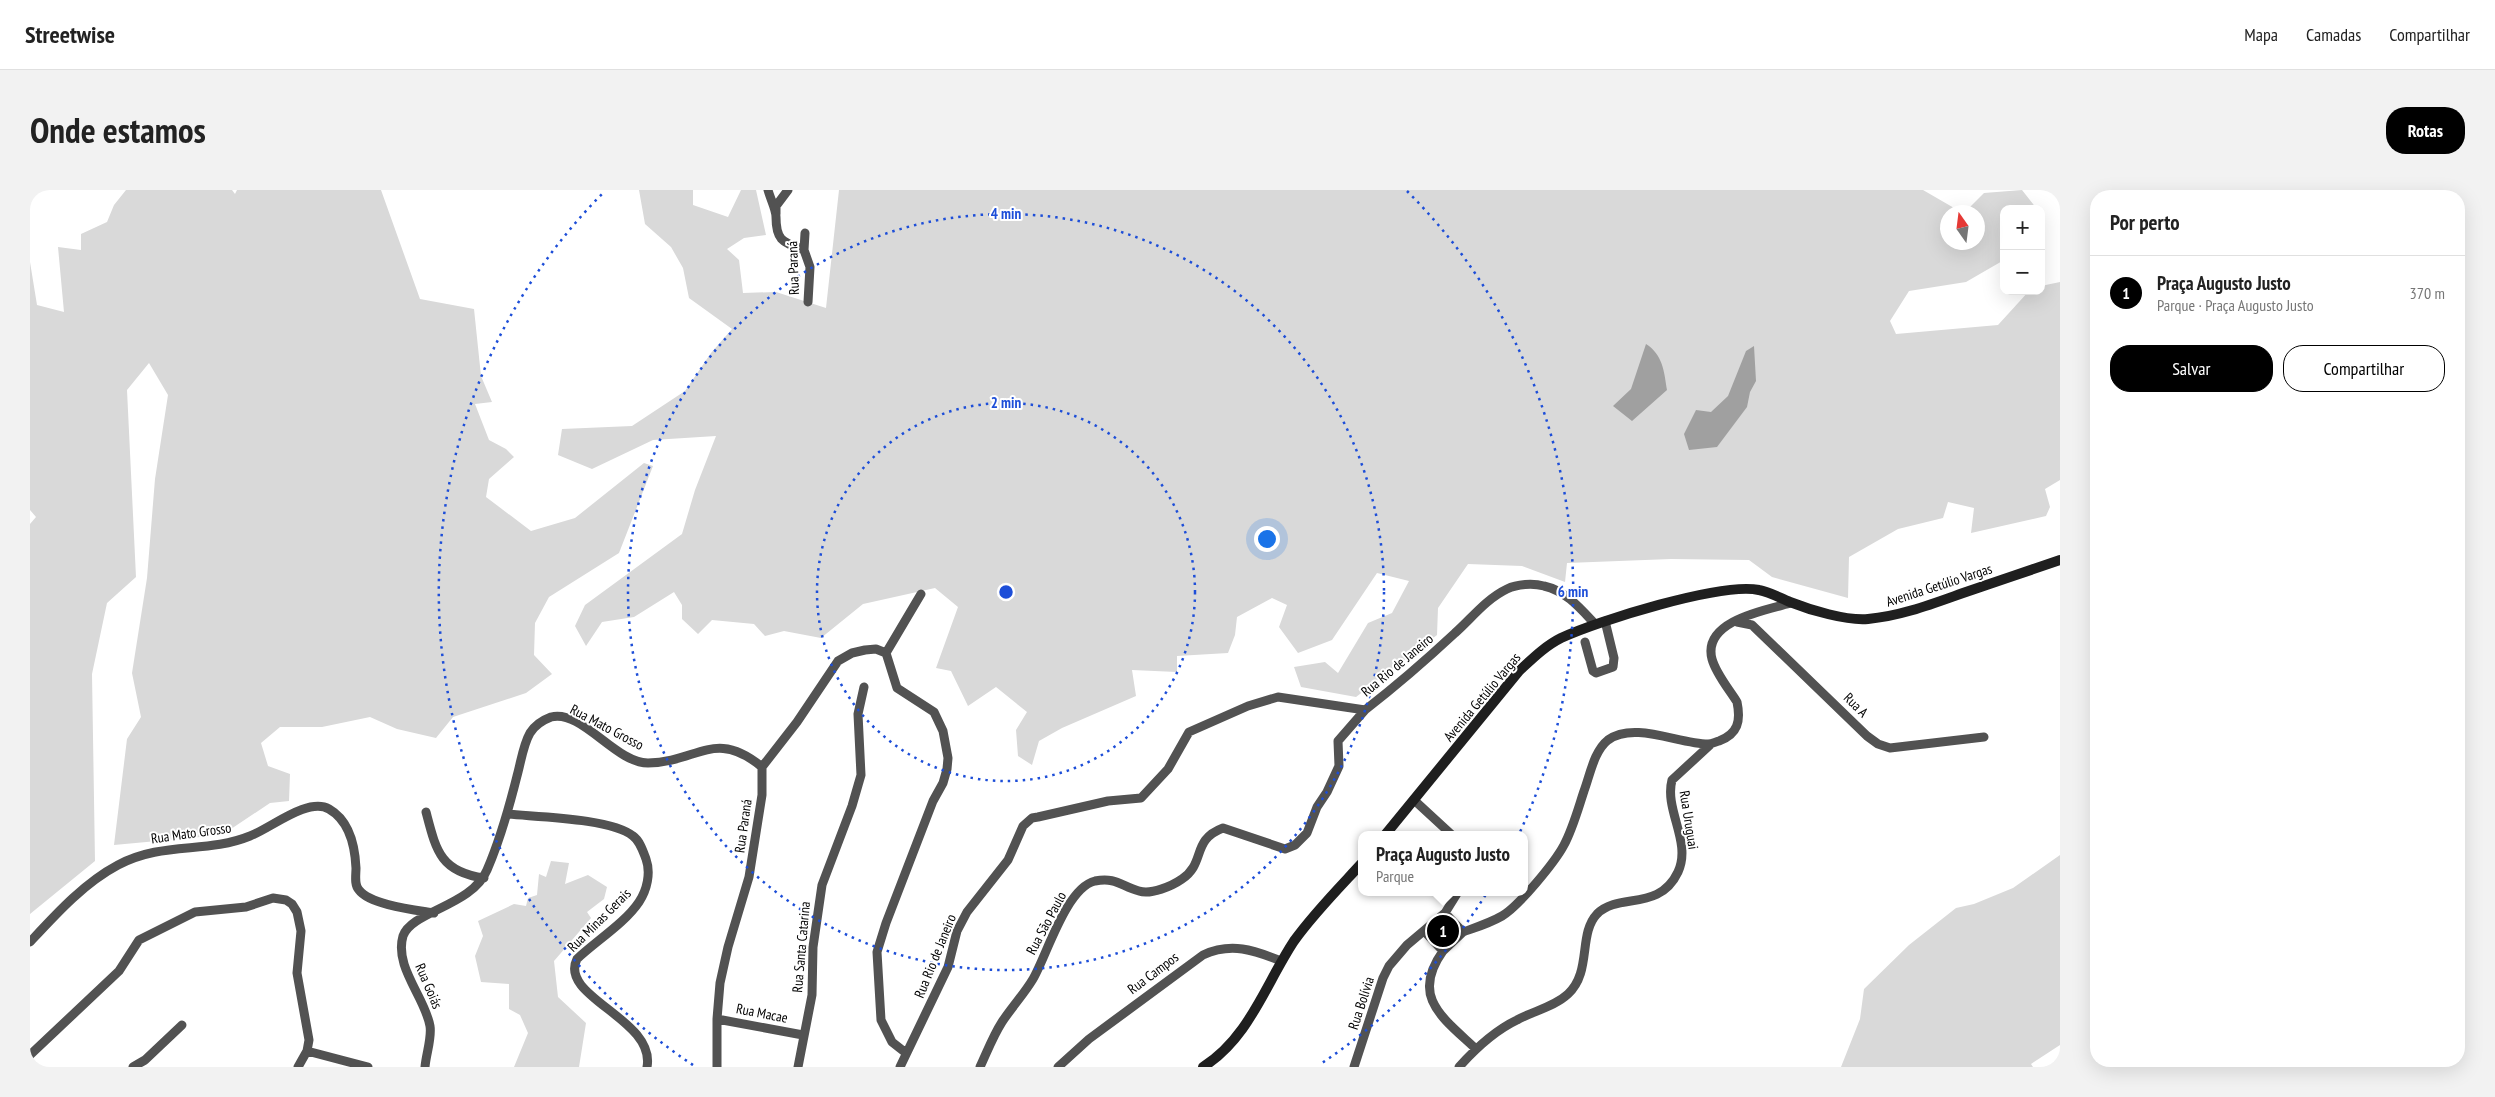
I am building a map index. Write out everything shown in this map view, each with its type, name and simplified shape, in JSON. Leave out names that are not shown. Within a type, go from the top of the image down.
[{"type":"street","points":[[768,190],[776,217]]},
{"type":"street","points":[[788,190],[776,206],[776,229],[782,240],[804,250]]},
{"type":"street","name":"Rua Paraná","points":[[805,233],[804,250],[810,267],[808,302]]},
{"type":"street","name":"Avenida Getúlio Vargas","points":[[1388,831],[1524,666],[1560,639],[1600,622],[1726,590],[1758,589],[1791,603],[1845,617],[1866,619],[1881,617],[1915,610],[2060,560]]},
{"type":"street","name":"Rua Rio de Janeiro","points":[[900,1067],[948,967],[957,931],[967,912],[1008,860],[1018,834],[1032,818],[1088,805],[1141,798],[1168,769],[1189,732],[1248,706],[1278,697],[1365,710],[1409,676],[1487,603],[1507,589],[1525,585],[1542,585],[1552,588],[1600,622]]},
{"type":"street","points":[[886,653],[921,594]]},
{"type":"street","points":[[1528,890],[1564,846],[1594,764],[1601,748],[1608,741],[1623,733],[1636,732],[1710,744],[1732,735],[1738,724],[1737,702],[1711,657],[1711,646],[1716,634],[1722,627],[1732,622],[1791,603]]},
{"type":"street","points":[[1585,642],[1593,671],[1596,672],[1613,667],[1614,658],[1600,622]]},
{"type":"street","name":"Rua A","points":[[1732,622],[1752,625],[1867,736],[1884,746],[1902,748],[1984,737]]},
{"type":"street","points":[[762,767],[798,722],[838,661],[852,653],[876,648],[886,653],[897,688],[937,717],[946,739],[948,758],[943,783],[933,801],[886,923],[877,952],[882,1020],[892,1042],[906,1053]]},
{"type":"street","name":"Rua Santa Catarina","points":[[798,1067],[812,995],[813,947],[822,886],[852,806],[861,775],[858,714],[864,687]]},
{"type":"street","name":"Rua São Paulo","points":[[980,1067],[996,1033],[1034,976],[1065,913],[1083,887],[1093,882],[1117,881],[1140,892],[1150,892],[1170,885],[1182,879],[1192,869],[1205,839],[1223,828],[1285,849],[1294,845],[1307,833],[1317,807],[1327,792],[1339,766],[1338,741],[1365,710]]},
{"type":"street","name":"Rua Mato Grosso","points":[[418,921],[472,891],[484,878],[507,814],[528,737],[538,723],[552,717],[571,720],[629,758],[647,763],[721,747],[734,749],[762,767]]},
{"type":"street","name":"Rua Uruguai","points":[[1459,1067],[1476,1049],[1500,1029],[1568,994],[1578,980],[1583,968],[1589,934],[1598,914],[1614,906],[1656,896],[1672,882],[1679,872],[1682,849],[1670,798],[1672,780],[1710,744]]},
{"type":"street","name":"Rua Paraná","points":[[717,1067],[717,1019],[723,964],[749,877],[758,823],[762,767]]},
{"type":"street","points":[[1414,800],[1448,831]]},
{"type":"street","name":"Rua Mato Grosso","points":[[30,942],[60,909],[98,878],[137,856],[178,847],[227,844],[251,836],[304,809],[317,805],[330,810],[340,817],[352,837],[356,886],[359,891],[372,899],[402,908],[434,912]]},
{"type":"street","points":[[426,812],[434,845],[445,862],[454,870],[467,876],[484,878]]},
{"type":"street","name":"Rua Minas Gerais","points":[[507,814],[605,825],[628,832],[634,836],[642,848],[648,866],[643,894],[632,910],[577,959],[575,971],[582,986],[642,1038],[648,1052],[647,1067]]},
{"type":"street","points":[[1203,1067],[1224,1052],[1236,1040],[1281,961],[1305,926],[1358,867]]},
{"type":"street","name":"Rua Bolívia","points":[[1354,1067],[1382,978],[1397,956],[1445,913],[1456,896]]},
{"type":"street","points":[[1476,1049],[1440,1014],[1432,1003],[1429,978],[1434,964],[1443,951],[1464,932],[1487,924],[1504,915],[1523,896]]},
{"type":"street","points":[[30,1055],[119,971],[139,940],[195,912],[246,907],[273,898],[286,900],[292,904],[297,912],[300,924],[297,973],[307,1022],[307,1051],[298,1067]]},
{"type":"street","points":[[1445,913],[1464,932]]},
{"type":"street","name":"Rua Goiás","points":[[418,921],[406,932],[402,949],[406,970],[430,1028],[425,1067]]},
{"type":"street","points":[[1424,932],[1443,951]]},
{"type":"street","name":"Rua Campos","points":[[1058,1067],[1089,1039],[1203,955],[1227,948],[1244,948],[1281,961]]},
{"type":"street","name":"Rua Macae","points":[[717,1019],[803,1035]]},
{"type":"street","points":[[133,1067],[145,1060],[182,1025]]},
{"type":"street","points":[[307,1051],[368,1067]]},
{"type":"shaded area","points":[[126,190],[232,190],[235,194],[237,190],[381,190],[420,299],[474,309],[481,376],[492,402],[475,404],[489,440],[506,449],[514,457],[489,479],[486,497],[531,531],[575,518],[644,463],[653,466],[619,553],[549,597],[535,623],[534,655],[552,674],[526,693],[453,717],[436,738],[397,729],[370,717],[322,727],[280,727],[261,743],[268,766],[290,774],[289,801],[270,803],[222,835],[114,845],[127,739],[141,717],[132,673],[147,578],[155,479],[168,395],[149,363],[127,390],[136,577],[107,603],[92,674],[95,861],[30,914],[30,524],[36,517],[30,510],[30,262],[37,305],[64,312],[58,247],[81,250],[81,234],[107,222],[114,205]]},
{"type":"shaded area","points":[[639,190],[693,190],[693,205],[728,217],[741,190],[756,190],[766,235],[744,238],[727,249],[739,260],[743,293],[776,292],[826,308],[839,190],[1923,190],[1949,205],[1940,205],[1940,250],[1985,250],[1985,205],[1972,205],[1984,193],[2022,190],[2034,205],[2000,205],[2000,262],[1966,282],[1909,291],[1890,321],[1896,334],[1998,325],[2025,295],[2045,295],[2045,285],[2060,282],[2060,480],[2045,489],[2050,507],[2046,516],[1971,533],[1974,508],[1948,502],[1943,518],[1898,529],[1849,557],[1848,598],[1772,577],[1749,560],[1671,559],[1567,563],[1565,582],[1522,566],[1468,564],[1438,608],[1437,635],[1356,697],[1301,687],[1294,667],[1325,662],[1338,673],[1368,623],[1392,613],[1409,581],[1377,573],[1332,640],[1298,653],[1279,627],[1287,605],[1272,598],[1237,617],[1235,635],[1228,653],[1177,656],[1177,672],[1132,670],[1136,696],[1062,728],[1039,741],[1032,765],[1018,756],[1016,730],[1027,712],[996,687],[968,706],[951,671],[936,668],[958,607],[935,588],[863,604],[821,638],[784,631],[765,636],[754,624],[712,620],[698,634],[682,619],[682,605],[674,592],[634,617],[602,622],[586,646],[575,626],[585,605],[682,534],[695,490],[716,436],[653,440],[592,469],[558,455],[562,429],[632,426],[685,391],[711,353],[732,329],[689,298],[683,268],[671,247],[645,224]]},
{"type":"shaded area","points":[[1646,344],[1652,348],[1659,358],[1664,370],[1667,390],[1632,421],[1613,406],[1631,389]]},
{"type":"shaded area","points":[[1754,346],[1756,381],[1750,392],[1747,407],[1717,447],[1689,450],[1684,434],[1696,410],[1711,412],[1728,396],[1746,351]]},
{"type":"shaded area","points":[[2060,855],[2060,1045],[2031,1064],[2033,1067],[1841,1067],[1860,1019],[1864,989],[1909,945],[1956,908],[1974,904],[2013,888]]},
{"type":"shaded area","points":[[551,861],[569,863],[565,884],[588,875],[607,887],[604,899],[587,912],[591,918],[554,961],[558,997],[586,1023],[579,1067],[514,1067],[528,1033],[520,1015],[509,1009],[509,984],[481,982],[475,956],[483,936],[478,921],[514,904],[526,906],[528,898],[537,895],[539,874],[546,877]]},
{"type":"shaded area","points":[[1443,919],[1451,924],[1455,931],[1454,935],[1441,944],[1431,933],[1431,930]]},
{"type":"place","name":"Praça Augusto Justo","points":[[1443,931]]}]
